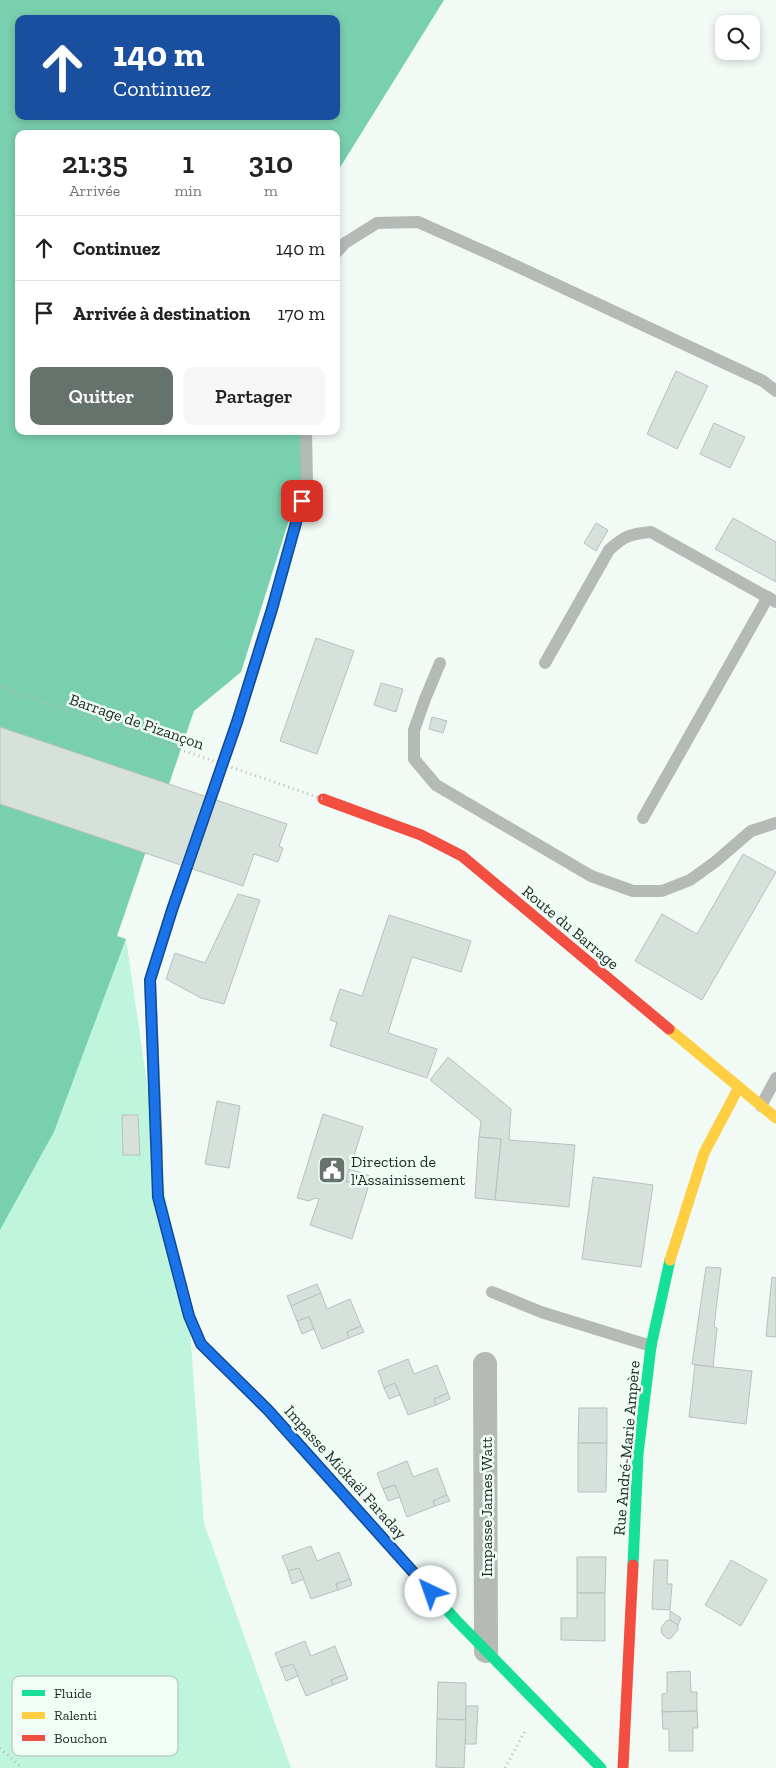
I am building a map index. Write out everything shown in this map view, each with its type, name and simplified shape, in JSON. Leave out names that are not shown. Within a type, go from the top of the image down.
[{"type":"street","name":"Route du Barrage","points":[[323,799],[421,835],[462,856],[776,1118]]},
{"type":"street","name":"Rue André-Marie Ampère","points":[[623,1768],[638,1454],[651,1346],[673,1247],[704,1153],[739,1087]]},
{"type":"street","name":"Impasse Mickaël Faraday","points":[[157,1152],[158,1197],[189,1316],[201,1344],[268,1410],[456,1620],[601,1768]]},
{"type":"street","name":"Impasse James Watt","points":[[485,1364],[486,1651]]},
{"type":"lane","points":[[340,249],[345,243],[377,223],[418,222],[763,381],[776,391]]},
{"type":"lane","points":[[157,1152],[150,980],[172,910],[237,722],[272,609],[307,483],[306,435]]},
{"type":"lane","points":[[545,663],[609,550],[622,538],[639,533],[651,532],[772,599],[643,818]]},
{"type":"lane","points":[[440,663],[424,699],[414,730],[414,759],[436,785],[591,876],[633,891],[662,891],[690,880],[716,862],[751,831],[776,822]]},
{"type":"lane","points":[[761,1106],[776,1078]]},
{"type":"lane","points":[[492,1292],[542,1312],[651,1346]]},
{"type":"path","name":"Barrage de Pizançon","points":[[0,687],[323,799]]},
{"type":"path","points":[[505,1768],[539,1705]]},
{"type":"path","points":[[0,1748],[22,1768]]},
{"type":"shaded area","points":[[0,0],[444,0],[340,168],[340,130],[15,130],[15,435],[302,435],[308,460],[241,672],[194,711],[117,936],[126,939],[54,1132],[0,1230]]},
{"type":"shaded area","points":[[126,939],[157,1152],[189,1316],[204,1523],[291,1768],[0,1768],[0,1230],[54,1132]]},
{"type":"building","points":[[676,371],[708,386],[677,449],[647,434]]},
{"type":"building","points":[[714,423],[745,437],[730,468],[700,454]]},
{"type":"building","points":[[733,518],[776,542],[776,582],[715,549]]},
{"type":"building","points":[[596,523],[608,530],[596,551],[584,543]]},
{"type":"building","points":[[316,638],[354,651],[317,754],[280,741]]},
{"type":"building","points":[[381,683],[403,689],[396,712],[374,705]]},
{"type":"building","points":[[432,717],[447,721],[443,733],[429,729]]},
{"type":"building","points":[[0,727],[287,824],[279,846],[283,848],[278,862],[254,854],[243,886],[0,804]]},
{"type":"building","points":[[743,854],[776,872],[702,1000],[635,961],[662,914],[697,934]]},
{"type":"building","points":[[238,894],[260,900],[224,1004],[201,998],[166,979],[175,953],[205,963]]},
{"type":"building","points":[[389,915],[471,941],[461,972],[412,957],[388,1033],[437,1049],[427,1078],[330,1046],[337,1022],[330,1020],[340,989],[362,996]]},
{"type":"building","points":[[448,1057],[511,1109],[509,1140],[575,1145],[569,1207],[495,1200],[501,1139],[479,1137],[481,1121],[430,1080]]},
{"type":"building","points":[[217,1101],[240,1106],[229,1168],[205,1164]]},
{"type":"building","points":[[323,1114],[363,1127],[346,1181],[368,1188],[352,1239],[310,1225],[319,1199],[315,1198],[309,1201],[297,1198]]},
{"type":"building","points":[[122,1115],[138,1115],[140,1155],[123,1155]]},
{"type":"building","points":[[479,1137],[501,1139],[495,1200],[475,1198]]},
{"type":"building","points":[[350,1169],[372,1177],[368,1188],[346,1181]]},
{"type":"building","points":[[593,1177],[653,1185],[641,1267],[582,1259]]},
{"type":"building","points":[[706,1267],[721,1268],[714,1327],[717,1328],[713,1367],[692,1364]]},
{"type":"building","points":[[772,1277],[776,1278],[776,1337],[766,1336]]},
{"type":"building","points":[[317,1284],[321,1293],[291,1306],[287,1296]]},
{"type":"building","points":[[321,1293],[327,1309],[350,1299],[361,1326],[347,1332],[349,1338],[322,1349],[309,1317],[297,1321],[291,1306]]},
{"type":"building","points":[[309,1317],[314,1329],[302,1334],[297,1321]]},
{"type":"building","points":[[361,1326],[364,1332],[349,1338],[347,1332]]},
{"type":"building","points":[[408,1359],[414,1374],[437,1365],[448,1393],[434,1399],[436,1405],[408,1415],[395,1383],[384,1388],[378,1371]]},
{"type":"building","points":[[695,1365],[752,1371],[746,1424],[689,1417]]},
{"type":"building","points":[[395,1383],[400,1395],[389,1399],[384,1388]]},
{"type":"building","points":[[448,1393],[450,1399],[436,1405],[434,1399]]},
{"type":"building","points":[[579,1408],[607,1408],[607,1443],[578,1443]]},
{"type":"building","points":[[578,1443],[607,1443],[606,1492],[578,1492]]},
{"type":"building","points":[[407,1461],[413,1477],[437,1468],[447,1495],[433,1501],[435,1506],[407,1517],[395,1485],[383,1489],[377,1473]]},
{"type":"building","points":[[395,1485],[400,1497],[388,1501],[383,1489]]},
{"type":"building","points":[[447,1495],[450,1501],[435,1506],[433,1501]]},
{"type":"building","points":[[311,1546],[317,1561],[339,1552],[350,1579],[336,1584],[338,1590],[311,1599],[299,1568],[288,1571],[282,1556]]},
{"type":"building","points":[[577,1557],[606,1557],[605,1593],[577,1593]]},
{"type":"building","points":[[654,1560],[668,1560],[667,1584],[672,1584],[670,1610],[652,1609]]},
{"type":"building","points":[[731,1560],[767,1580],[741,1626],[705,1605]]},
{"type":"building","points":[[299,1568],[304,1579],[292,1584],[288,1571]]},
{"type":"building","points":[[350,1579],[352,1585],[338,1590],[336,1584]]},
{"type":"building","points":[[577,1593],[605,1593],[605,1641],[561,1640],[561,1618],[577,1618]]},
{"type":"building","points":[[670,1611],[681,1618],[678,1625],[670,1620]]},
{"type":"building","points":[[670,1620],[678,1625],[678,1630],[668,1639],[662,1634],[661,1628],[666,1621]]},
{"type":"building","points":[[305,1641],[311,1656],[335,1646],[346,1674],[331,1680],[333,1685],[306,1696],[293,1664],[281,1668],[275,1653]]},
{"type":"building","points":[[293,1664],[298,1676],[286,1681],[281,1668]]},
{"type":"building","points":[[690,1671],[691,1692],[697,1692],[697,1711],[662,1712],[662,1694],[667,1693],[667,1672]]},
{"type":"building","points":[[346,1674],[348,1679],[333,1685],[331,1680]]},
{"type":"building","points":[[438,1682],[466,1683],[466,1720],[437,1719]]},
{"type":"building","points":[[466,1706],[478,1706],[476,1744],[465,1744]]},
{"type":"building","points":[[697,1711],[698,1728],[693,1728],[693,1751],[669,1751],[669,1729],[663,1729],[662,1712]]},
{"type":"building","points":[[437,1719],[466,1720],[464,1768],[436,1767]]},
{"type":"traffic: fast","points":[[633,1565],[638,1454],[651,1346],[670,1260]]},
{"type":"traffic: fast","points":[[289,1433],[456,1620],[601,1768]]},
{"type":"traffic: slow","points":[[669,1029],[776,1118]]},
{"type":"traffic: slow","points":[[670,1260],[704,1153],[739,1087]]},
{"type":"traffic: slow","points":[[157,1152],[158,1197],[189,1316],[201,1344],[289,1433]]},
{"type":"traffic: jam","points":[[323,799],[421,835],[462,856],[669,1029]]},
{"type":"traffic: jam","points":[[623,1768],[633,1565]]},
{"type":"place","name":"Direction de l'Assainissement","points":[[332,1170]]},
{"type":"route","points":[[302,501],[272,609],[237,722],[172,910],[150,980],[158,1197],[189,1316],[201,1344],[268,1410],[431,1592]]}]
